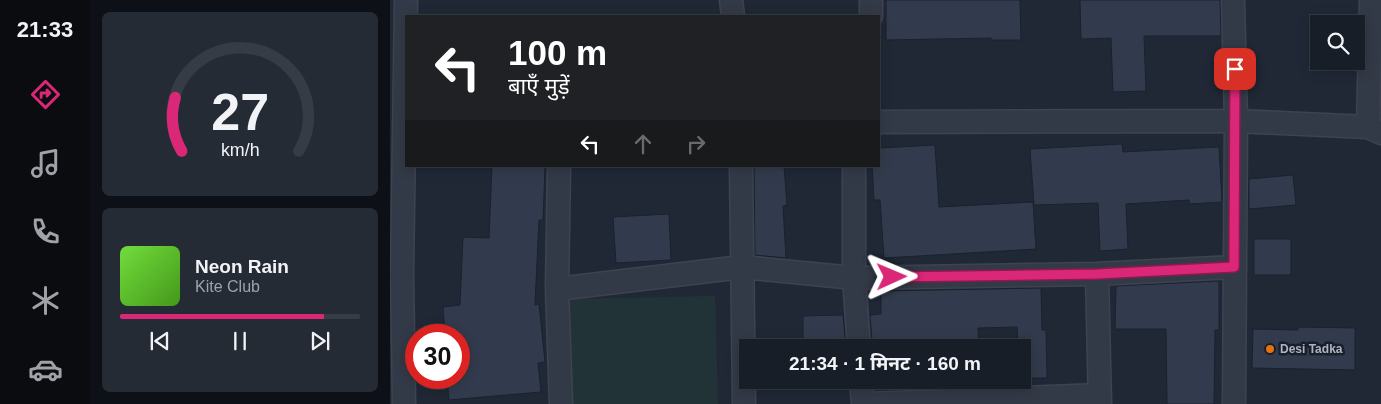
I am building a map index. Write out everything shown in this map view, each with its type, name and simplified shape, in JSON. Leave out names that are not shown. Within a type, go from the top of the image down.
[{"type":"street","points":[[405,15],[406,0]]},
{"type":"street","points":[[732,0],[733,15]]},
{"type":"street","points":[[871,0],[871,15]]},
{"type":"street","points":[[1233,0],[1236,121],[1234,404]]},
{"type":"street","points":[[880,122],[1236,121],[1375,130],[1371,0]]},
{"type":"street","points":[[404,404],[396,274],[405,22]]},
{"type":"street","points":[[559,167],[557,289],[561,404]]},
{"type":"street","points":[[742,167],[744,404]]},
{"type":"street","points":[[854,167],[854,278],[858,339]]},
{"type":"street","points":[[557,289],[742,267],[854,278],[1097,274],[1234,267]]},
{"type":"street","points":[[867,404],[1100,399],[1097,274]]},
{"type":"street","points":[[862,389],[863,404]]},
{"type":"shaded area","points":[[715,296],[718,404],[571,404],[569,299]]},
{"type":"building","points":[[886,0],[1020,0],[1021,40],[991,40],[991,38],[886,40]]},
{"type":"building","points":[[1080,0],[1220,0],[1221,36],[1144,36],[1146,91],[1113,92],[1111,38],[1081,39]]},
{"type":"building","points":[[1122,144],[1123,152],[1219,147],[1222,202],[1190,204],[1189,200],[1126,204],[1128,249],[1100,251],[1098,203],[1034,205],[1030,149]]},
{"type":"building","points":[[935,145],[939,207],[1033,202],[1036,249],[884,258],[880,200],[874,200],[872,167],[880,167],[880,148]]},
{"type":"building","points":[[492,167],[545,167],[543,220],[539,220],[535,305],[539,304],[545,362],[538,363],[541,392],[449,400],[448,389],[470,389],[470,324],[444,324],[443,307],[460,305],[463,237],[489,238]]},
{"type":"building","points":[[754,167],[784,167],[787,205],[783,206],[786,258],[755,255]]},
{"type":"building","points":[[1293,175],[1296,205],[1249,209],[1249,179]]},
{"type":"building","points":[[669,214],[671,260],[616,263],[613,217]]},
{"type":"building","points":[[1254,239],[1291,239],[1291,275],[1254,275]]},
{"type":"building","points":[[1219,281],[1219,330],[1215,330],[1214,404],[1167,404],[1166,329],[1115,329],[1116,286]]},
{"type":"building","points":[[1041,288],[1042,330],[1046,330],[1047,378],[1031,378],[1031,339],[1018,339],[1017,327],[978,328],[979,339],[872,339],[870,315],[881,314],[881,291]]},
{"type":"building","points":[[843,315],[845,339],[803,339],[803,316]]},
{"type":"building","points":[[1298,327],[1355,328],[1355,370],[1252,368],[1253,329],[1298,330]]},
{"type":"place","name":"Desi Tadka","points":[[1270,349]]},
{"type":"route","points":[[892,277],[1097,274],[1234,267],[1235,69]]}]
